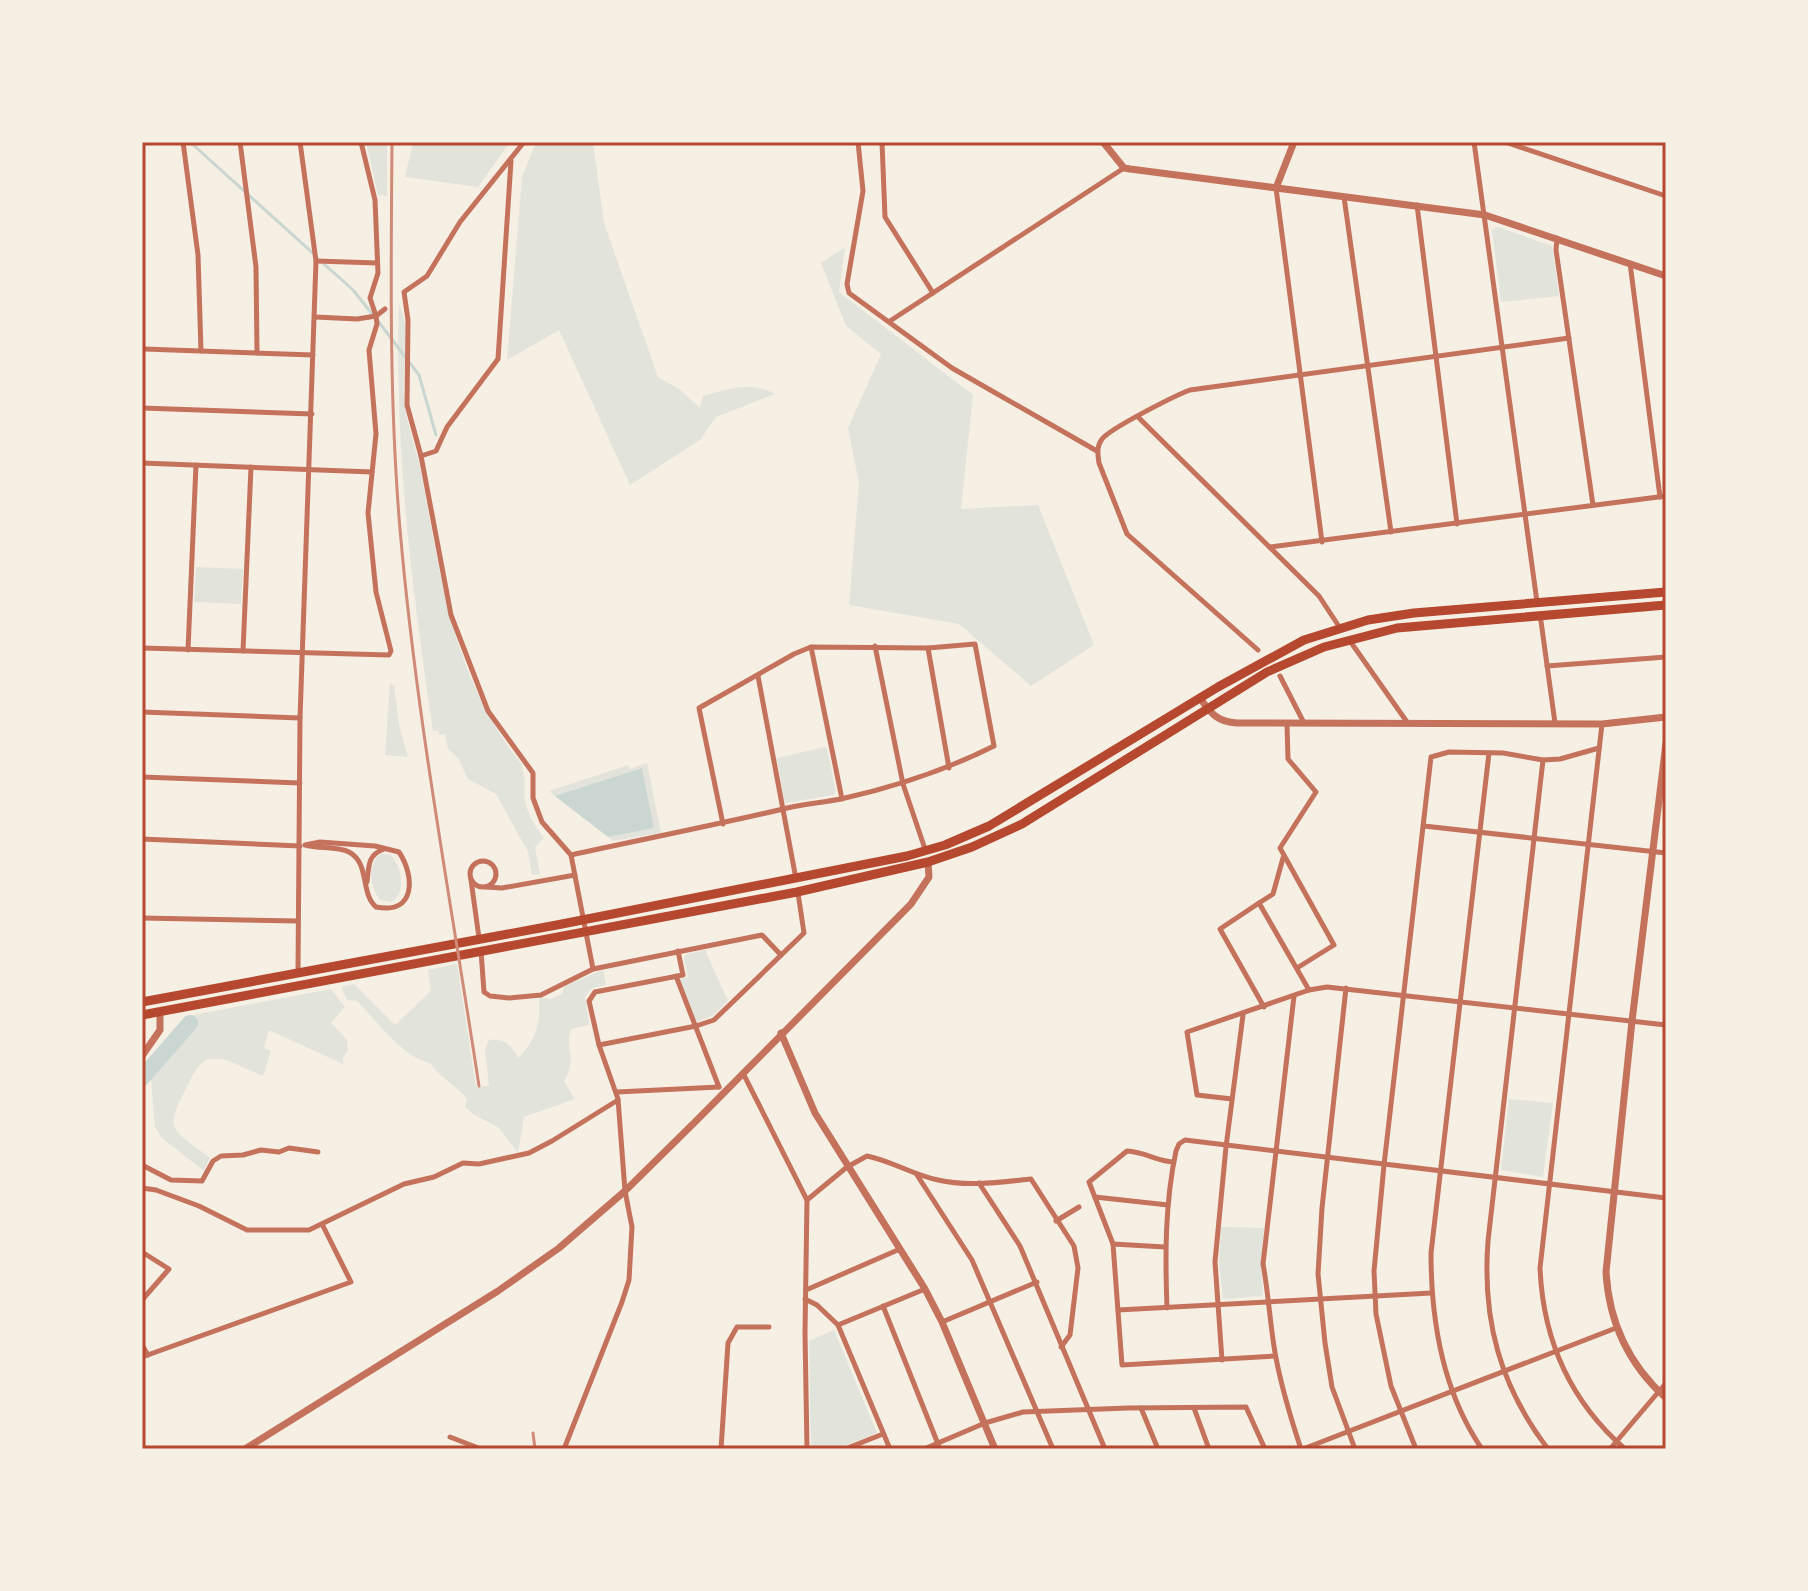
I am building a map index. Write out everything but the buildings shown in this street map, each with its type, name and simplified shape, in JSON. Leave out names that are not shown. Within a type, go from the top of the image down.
[{"type":"main road","points":[[142,1002],[796,879],[945,845],[989,826],[1285,648],[1340,628],[1414,613],[1666,592]]},
{"type":"main road","points":[[142,1015],[797,892],[928,862],[972,847],[1022,824],[1207,708],[1294,658],[1348,639],[1397,628],[1666,605]]},
{"type":"street","points":[[183,142],[198,255],[201,351]]},
{"type":"street","points":[[240,142],[256,267],[257,353]]},
{"type":"street","points":[[300,142],[316,261],[300,718],[300,985]]},
{"type":"street","points":[[142,648],[386,656],[390,653],[376,592],[375,564],[369,539],[368,513],[376,434],[369,350],[377,324],[370,298],[378,273],[375,200],[361,142]]},
{"type":"street","points":[[524,142],[460,222],[427,276],[404,292],[408,320],[407,405],[421,456],[451,615],[488,711],[533,773],[533,798],[542,822],[571,855],[593,969]]},
{"type":"street","points":[[858,142],[863,191],[847,289],[852,296],[952,368],[1097,451]]},
{"type":"street","points":[[882,142],[885,217],[933,293]]},
{"type":"street","points":[[1103,142],[1124,168]]},
{"type":"street","points":[[1294,142],[1276,188],[1322,542]]},
{"type":"street","points":[[1474,142],[1537,602]]},
{"type":"street","points":[[1505,142],[1666,196]]},
{"type":"street","points":[[421,456],[436,451],[447,427],[498,359],[511,160]]},
{"type":"street","points":[[890,321],[1124,168],[1485,215],[1666,276]]},
{"type":"street","points":[[1344,196],[1391,532]]},
{"type":"street","points":[[1417,205],[1457,524]]},
{"type":"street","points":[[1557,238],[1556,250],[1593,505]]},
{"type":"street","points":[[316,261],[377,263]]},
{"type":"street","points":[[1270,547],[1663,496],[1630,263]]},
{"type":"street","points":[[142,285],[142,397]]},
{"type":"street","points":[[315,317],[357,319],[376,316],[385,309]]},
{"type":"street","points":[[1258,650],[1127,534],[1099,463],[1097,451],[1103,438],[1168,399],[1190,390],[1569,338]]},
{"type":"street","points":[[144,349],[313,355]]},
{"type":"street","points":[[142,408],[312,414]]},
{"type":"street","points":[[1138,417],[1319,596],[1340,628]]},
{"type":"street","points":[[142,463],[372,472]]},
{"type":"street","points":[[188,650],[196,465]]},
{"type":"street","points":[[243,651],[251,467]]},
{"type":"street","points":[[1540,614],[1555,723]]},
{"type":"street","points":[[1348,639],[1407,722]]},
{"type":"street","points":[[571,855],[723,824],[782,809],[842,799],[903,784],[949,768],[994,746],[975,644],[928,648],[811,647],[699,708],[723,824]]},
{"type":"street","points":[[245,1449],[498,1291],[559,1248],[625,1191],[720,1091],[743,1072],[911,904],[929,877],[928,862],[903,784],[875,646]]},
{"type":"street","points":[[811,647],[842,799]]},
{"type":"street","points":[[928,648],[949,768]]},
{"type":"street","points":[[1547,666],[1666,657]]},
{"type":"street","points":[[758,676],[796,879]]},
{"type":"street","points":[[1280,676],[1305,724]]},
{"type":"street","points":[[1200,698],[1221,722],[1602,724],[1666,717]]},
{"type":"street","points":[[142,712],[300,718]]},
{"type":"street","points":[[1287,724],[1288,759],[1316,792],[1280,848],[1334,945],[1297,968]]},
{"type":"street","points":[[1602,724],[1540,1268],[1544,1314],[1555,1351],[1579,1400],[1625,1449]]},
{"type":"street","points":[[1666,743],[1632,1021],[1606,1272],[1610,1309],[1616,1328],[1632,1361],[1666,1398]]},
{"type":"street","points":[[1416,1449],[1391,1386],[1380,1336],[1374,1271],[1431,757],[1449,752],[1503,753],[1543,760],[1560,759],[1599,748]]},
{"type":"street","points":[[1482,1449],[1453,1392],[1440,1349],[1431,1293],[1431,1253],[1489,753]]},
{"type":"street","points":[[1543,760],[1486,1281],[1490,1322],[1503,1373],[1522,1411],[1548,1449]]},
{"type":"street","points":[[142,777],[300,783]]},
{"type":"street","points":[[1424,826],[1666,853]]},
{"type":"street","points":[[142,839],[302,846],[351,853],[361,866],[369,900],[376,907],[400,906],[407,899],[409,887],[404,859],[399,852],[387,848],[320,842],[302,846]]},
{"type":"street","points":[[366,887],[368,862],[376,852],[387,848]]},
{"type":"street","points":[[1264,1007],[1220,929],[1273,894],[1283,858]]},
{"type":"street","points":[[479,938],[470,877],[471,869],[485,861],[492,865],[496,876],[493,884],[486,887]]},
{"type":"street","points":[[470,877],[477,886],[502,888],[575,875]]},
{"type":"street","points":[[599,1045],[714,1020],[804,933],[797,892]]},
{"type":"street","points":[[1259,903],[1309,990]]},
{"type":"street","points":[[142,918],[298,921]]},
{"type":"street","points":[[481,951],[484,992],[490,996],[541,995],[593,969],[762,935],[781,955]]},
{"type":"street","points":[[564,1449],[629,1280],[632,1227],[625,1191],[618,1096],[599,1045],[589,1001],[595,992],[683,975],[678,951]]},
{"type":"street","points":[[676,976],[720,1091]]},
{"type":"street","points":[[1346,988],[1322,1208],[1318,1274],[1332,1387],[1355,1449]]},
{"type":"street","points":[[1232,1099],[1197,1095],[1187,1032],[1309,990],[1346,988],[1666,1025]]},
{"type":"street","points":[[1294,996],[1263,1264],[1275,1356],[1285,1400],[1302,1449],[1616,1328]]},
{"type":"street","points":[[142,1056],[160,1030],[160,1012]]},
{"type":"street","points":[[1222,1360],[1215,1262],[1243,1015]]},
{"type":"street","points":[[781,1033],[815,1113],[925,1289],[942,1322],[995,1449]]},
{"type":"street","points":[[743,1072],[807,1200],[807,1449]]},
{"type":"street","points":[[142,1188],[199,1206],[247,1230],[309,1230],[394,1188],[434,1177],[463,1163],[479,1164],[529,1153],[562,1135],[618,1096],[720,1091]]},
{"type":"street","points":[[1167,1308],[1165,1247],[1168,1205],[1174,1162],[1179,1144],[1185,1140],[1666,1198]]},
{"type":"street","points":[[142,1165],[171,1180],[202,1181],[213,1161],[221,1156],[261,1150],[279,1152],[289,1148],[318,1152]]},
{"type":"street","points":[[1174,1162],[1145,1152],[1127,1151],[1089,1182],[1113,1244],[1122,1365],[1275,1356]]},
{"type":"street","points":[[807,1200],[847,1167],[867,1156],[884,1159],[940,1181],[979,1183],[1031,1179],[1074,1246],[1078,1268],[1070,1335],[1061,1347]]},
{"type":"street","points":[[917,1174],[972,1260],[1053,1449]]},
{"type":"street","points":[[156,1190],[171,1180]]},
{"type":"street","points":[[979,1183],[1020,1246],[1105,1449]]},
{"type":"street","points":[[1095,1197],[1168,1205]]},
{"type":"street","points":[[1056,1221],[1079,1207]]},
{"type":"street","points":[[142,1345],[145,1356],[351,1282],[322,1224]]},
{"type":"street","points":[[1113,1244],[1165,1247]]},
{"type":"street","points":[[806,1290],[900,1249]]},
{"type":"street","points":[[142,1252],[169,1269],[142,1300]]},
{"type":"street","points":[[942,1322],[1037,1282]]},
{"type":"street","points":[[838,1325],[925,1289]]},
{"type":"street","points":[[1118,1310],[1431,1293]]},
{"type":"street","points":[[805,1299],[817,1305],[838,1325],[890,1449]]},
{"type":"street","points":[[883,1306],[939,1446]]},
{"type":"street","points":[[721,1449],[728,1343],[737,1327],[769,1327]]},
{"type":"street","points":[[1610,1449],[1666,1383]]},
{"type":"street","points":[[924,1449],[939,1446],[985,1423],[1013,1414],[1246,1407],[1265,1449]]},
{"type":"street","points":[[1141,1408],[1158,1449]]},
{"type":"street","points":[[1194,1408],[1209,1449]]},
{"type":"street","points":[[845,1449],[883,1434]]},
{"type":"street","points":[[450,1437],[481,1449]]},
{"type":"shaded area","points":[[366,142],[401,142],[387,143],[387,196],[378,195]]},
{"type":"shaded area","points":[[413,142],[510,142],[478,187],[405,177]]},
{"type":"shaded area","points":[[536,142],[593,142],[604,223],[658,377],[679,389],[700,408],[703,396],[731,389],[758,388],[775,394],[716,417],[700,440],[630,485],[559,330],[507,360],[522,177]]},
{"type":"shaded area","points":[[1498,227],[1552,246],[1559,296],[1501,302],[1492,230]]},
{"type":"shaded area","points":[[845,247],[839,292],[973,395],[961,509],[1038,505],[1094,645],[1031,686],[959,624],[849,605],[859,483],[848,428],[881,354],[846,326],[821,263]]},
{"type":"shaded area","points":[[399,304],[406,342],[405,406],[444,592],[480,699],[523,766],[526,806],[544,838],[535,847],[540,874],[532,875],[528,852],[496,794],[468,779],[458,758],[448,749],[445,734],[439,735],[438,730],[433,731],[406,518],[399,411]]},
{"type":"shaded area","points":[[196,567],[243,569],[241,604],[194,602]]},
{"type":"shaded area","points":[[390,684],[394,685],[399,725],[408,757],[385,755]]},
{"type":"shaded area","points":[[825,747],[836,792],[786,803],[777,758]]},
{"type":"shaded area","points":[[647,763],[661,833],[613,841],[608,837],[654,828],[642,768],[555,796],[549,791],[628,765],[630,769]]},
{"type":"shaded area","points":[[642,768],[654,828],[608,837],[555,796]]},
{"type":"shaded area","points":[[381,854],[391,855],[400,873],[401,887],[391,902],[380,900],[372,882],[371,870]]},
{"type":"shaded area","points":[[705,950],[728,1001],[712,1016],[696,1022],[680,979],[688,977],[684,958],[687,954]]},
{"type":"shaded area","points":[[457,964],[476,1087],[489,1086],[485,1050],[489,1040],[507,1044],[518,1058],[536,1030],[539,997],[551,999],[562,994],[564,986],[603,970],[606,985],[592,988],[585,997],[589,1025],[571,1029],[569,1036],[571,1059],[564,1081],[575,1099],[524,1117],[518,1153],[499,1128],[465,1107],[467,1099],[430,1063],[400,1046],[357,1001],[347,1000],[341,987],[354,984],[395,1025],[431,991],[428,970]]},
{"type":"shaded area","points":[[331,989],[345,1007],[331,1023],[347,1040],[348,1050],[343,1064],[269,1030],[264,1048],[271,1051],[263,1076],[224,1059],[208,1059],[195,1072],[179,1103],[174,1123],[176,1130],[210,1158],[204,1171],[162,1138],[155,1127],[151,1079],[148,1076],[192,1025],[188,1021],[171,1040],[168,1036],[182,1020],[193,1015]]},
{"type":"shaded area","points":[[1509,1099],[1553,1103],[1543,1177],[1501,1170]]},
{"type":"shaded area","points":[[1221,1227],[1264,1228],[1261,1265],[1263,1296],[1223,1299],[1219,1263]]},
{"type":"shaded area","points":[[834,1330],[877,1433],[836,1449],[811,1449],[809,1341]]},
{"type":"waterway","points":[[190,142],[315,255]]},
{"type":"waterway","points":[[323,263],[353,290],[373,315]]},
{"type":"waterway","points":[[378,321],[419,375],[436,435]]},
{"type":"waterway","points":[[142,1078],[190,1023]]},
{"type":"railway","points":[[392,142],[392,384],[400,529],[425,739],[479,1086]]},
{"type":"railway","points":[[533,1433],[535,1449]]}]
